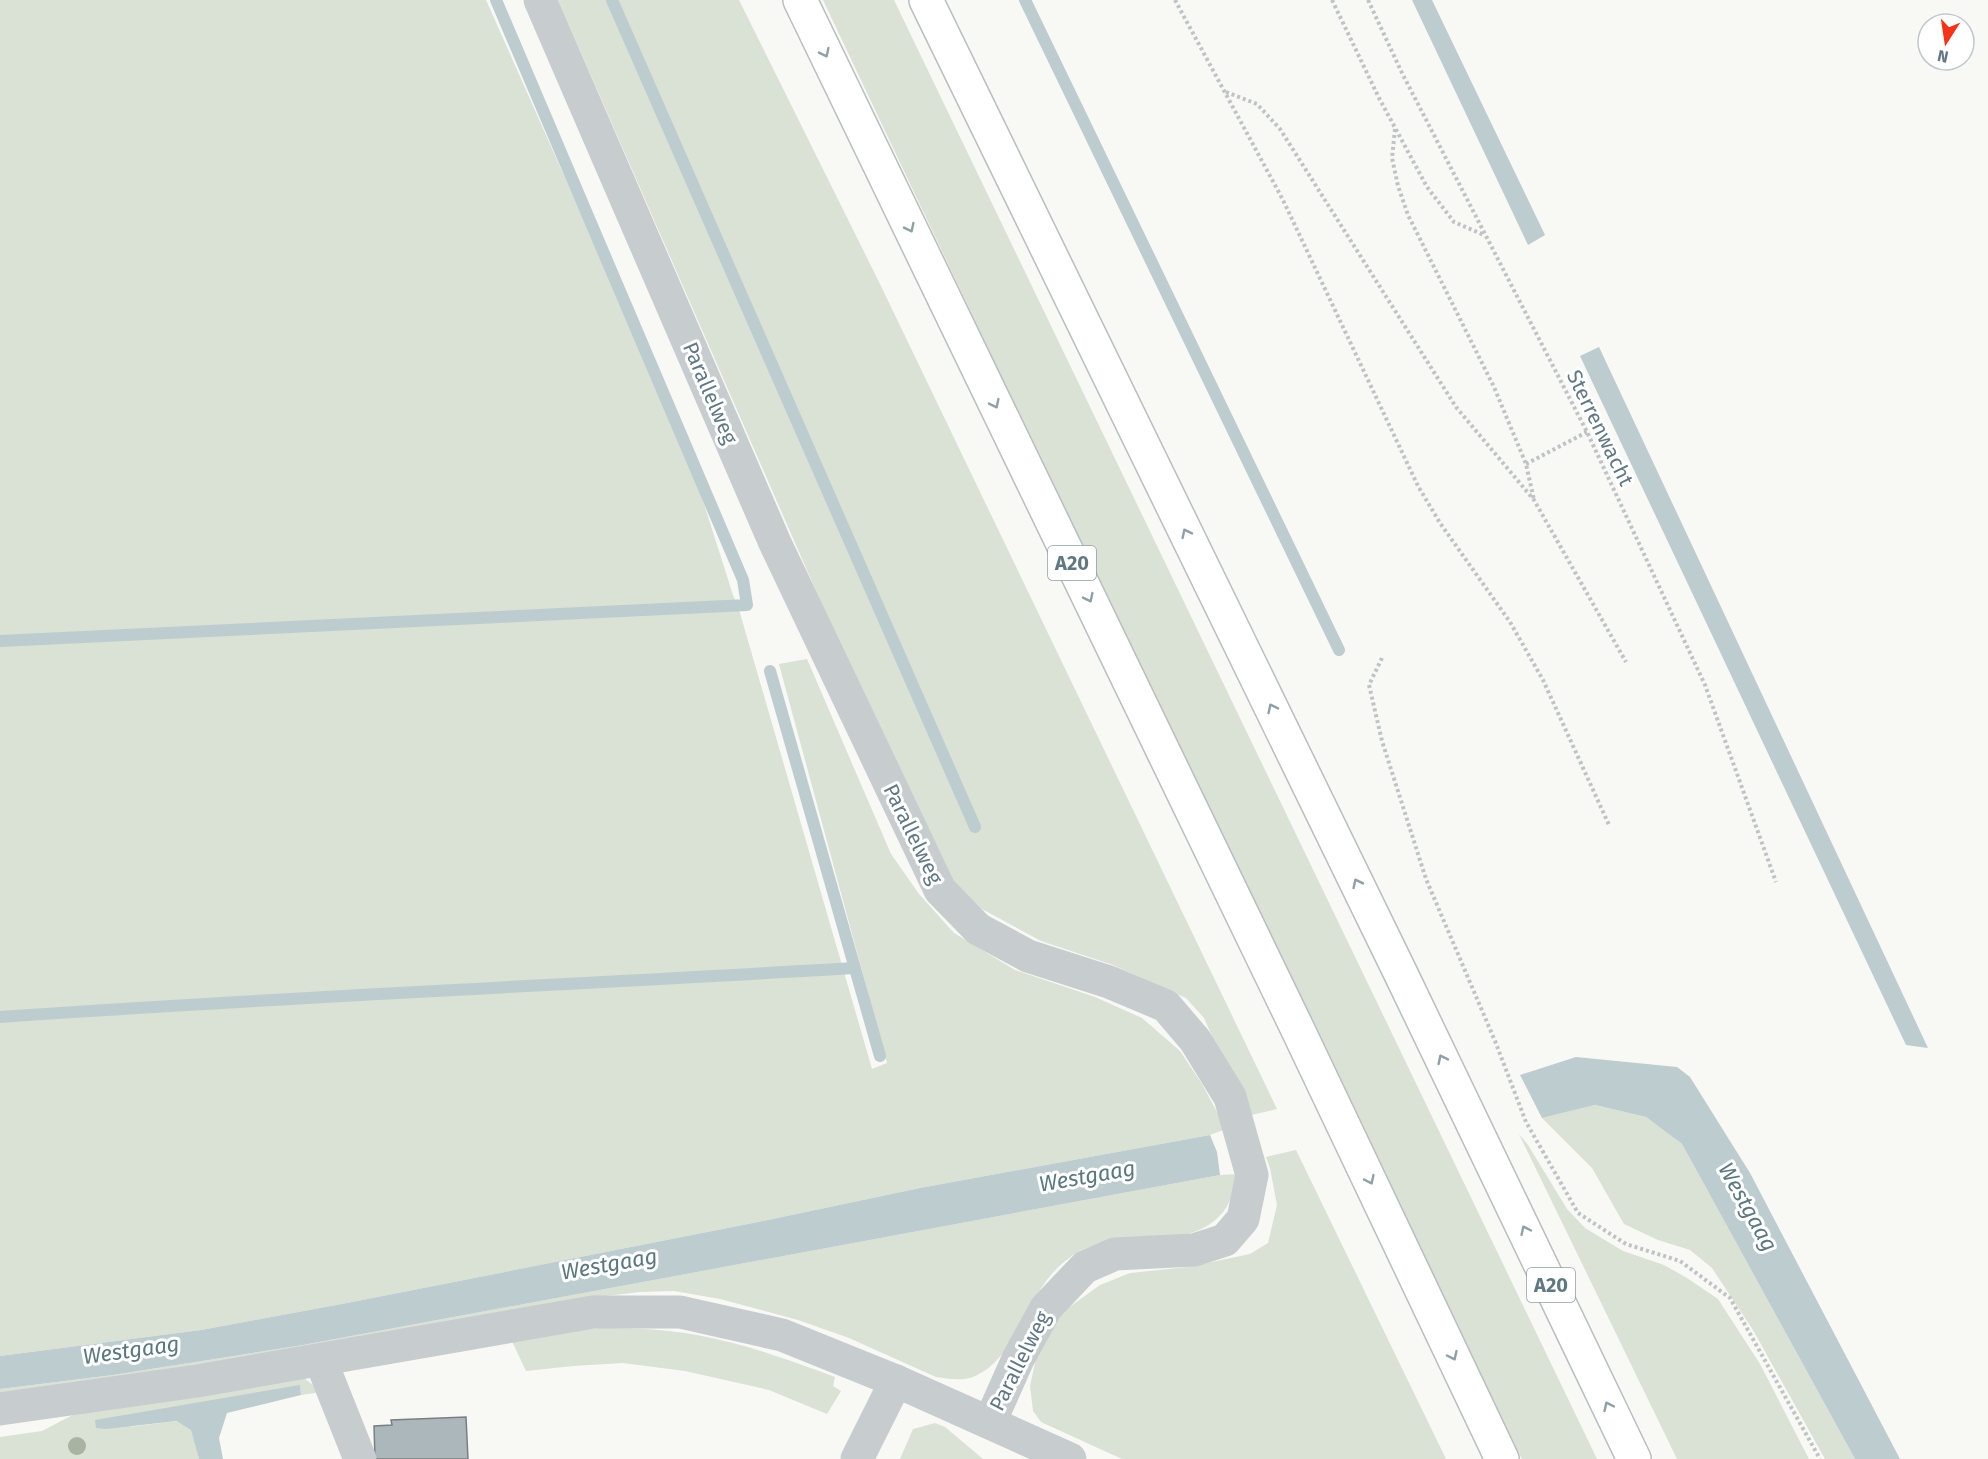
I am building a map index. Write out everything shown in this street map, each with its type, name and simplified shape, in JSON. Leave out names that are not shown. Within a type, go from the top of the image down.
[{"type":"highway","name":"A20","points":[[800,0],[1324,1084],[1502,1459]]},
{"type":"highway","name":"A20","points":[[926,0],[1406,982],[1634,1459]]},
{"type":"street","name":"Parallelweg","points":[[540,0],[775,543],[940,890],[978,929],[1028,956],[1109,982],[1166,1005],[1195,1040],[1230,1096],[1252,1174],[1243,1220],[1225,1240],[1194,1250],[1115,1254],[1085,1267],[1046,1308],[1018,1359],[990,1422]]},
{"type":"street","points":[[0,1409],[321,1361],[593,1312],[680,1312],[782,1335],[896,1381],[1070,1459]]},
{"type":"street","points":[[321,1361],[360,1459]]},
{"type":"street","points":[[857,1459],[896,1381]]},
{"type":"street","points":[[990,1422],[1011,1459]]},
{"type":"path","points":[[1174,0],[1283,200],[1418,486],[1440,523],[1510,622],[1543,680],[1609,825]]},
{"type":"path","points":[[1332,0],[1395,129],[1427,187],[1454,222],[1485,235]]},
{"type":"path","name":"Sterrenwacht","points":[[1368,0],[1402,73],[1587,432],[1704,685],[1776,882]]},
{"type":"path","points":[[1225,91],[1257,104],[1280,129],[1456,407],[1534,500],[1626,662]]},
{"type":"path","points":[[1395,129],[1392,158],[1407,214],[1494,387],[1526,464],[1534,500]]},
{"type":"path","points":[[1526,464],[1587,432]]},
{"type":"path","points":[[1382,658],[1369,685],[1382,741],[1426,879],[1496,1041],[1526,1122],[1578,1213],[1626,1244],[1680,1261],[1730,1298],[1820,1459]]},
{"type":"shaded area","points":[[0,0],[486,0],[689,457],[740,613],[872,1069],[887,1063],[779,664],[807,659],[891,854],[919,894],[954,933],[1015,970],[1095,997],[1142,1018],[1180,1051],[1202,1084],[1226,1129],[1210,1135],[920,1188],[347,1303],[201,1330],[0,1356]]},
{"type":"shaded area","points":[[558,0],[739,0],[879,282],[1277,1109],[1247,1116],[1204,1018],[1186,998],[1113,965],[1041,941],[982,909],[955,884],[827,616]]},
{"type":"shaded area","points":[[823,0],[894,0],[1597,1459],[1522,1459],[1094,572]]},
{"type":"shaded area","points":[[1595,1105],[1646,1117],[1682,1144],[1855,1459],[1825,1459],[1753,1330],[1712,1268],[1690,1250],[1658,1240],[1624,1224],[1592,1168],[1542,1118]]},
{"type":"shaded area","points":[[1519,1134],[1567,1209],[1585,1228],[1623,1251],[1664,1265],[1718,1299],[1760,1364],[1809,1459],[1677,1459]]},
{"type":"shaded area","points":[[1296,1150],[1446,1459],[1122,1459],[1041,1422],[1033,1411],[1030,1386],[1039,1345],[1057,1316],[1100,1285],[1130,1273],[1188,1267],[1250,1254],[1268,1243],[1277,1205],[1266,1157]]},
{"type":"shaded area","points":[[1238,1174],[1226,1208],[1202,1228],[1176,1237],[1096,1245],[1069,1258],[1044,1284],[1006,1349],[997,1360],[986,1370],[969,1378],[936,1377],[849,1338],[798,1320],[720,1299],[674,1291],[597,1297],[0,1398],[0,1389],[113,1375],[303,1345],[1220,1175]]},
{"type":"shaded area","points":[[600,1328],[673,1331],[732,1343],[835,1377],[833,1386],[841,1391],[827,1414],[769,1390],[685,1371],[623,1363],[526,1371],[509,1335]]},
{"type":"shaded area","points":[[300,1375],[322,1392],[301,1395],[300,1386],[128,1427],[178,1421],[191,1429],[199,1459],[0,1459],[0,1437],[42,1431],[92,1405]]},
{"type":"shaded area","points":[[935,1423],[945,1427],[983,1459],[900,1459],[913,1429]]},
{"type":"water","points":[[1412,0],[1432,0],[1545,235],[1528,245]]},
{"type":"water","points":[[1599,347],[1928,1048],[1906,1045],[1580,356]]},
{"type":"water","name":"Westgaag","points":[[1576,1057],[1677,1067],[1690,1077],[1750,1173],[1900,1459],[1855,1459],[1682,1144],[1646,1117],[1595,1105],[1542,1118],[1520,1075]]},
{"type":"water","name":"Westgaag","points":[[1210,1135],[1217,1152],[1220,1175],[303,1345],[113,1375],[0,1389],[0,1356],[201,1330],[758,1222],[920,1188]]},
{"type":"water","points":[[300,1385],[301,1395],[227,1413],[219,1438],[223,1459],[199,1459],[191,1430],[177,1421],[106,1429],[96,1428],[95,1420]]},
{"type":"building","points":[[466,1417],[468,1459],[375,1459],[374,1426],[392,1425],[391,1420]]},
{"type":"waterway","points":[[0,641],[747,605],[743,580],[496,0]]},
{"type":"waterway","points":[[612,0],[975,827]]},
{"type":"waterway","points":[[1025,0],[1339,650]]},
{"type":"waterway","points":[[770,671],[880,1056]]},
{"type":"waterway","points":[[0,1017],[854,968]]}]
